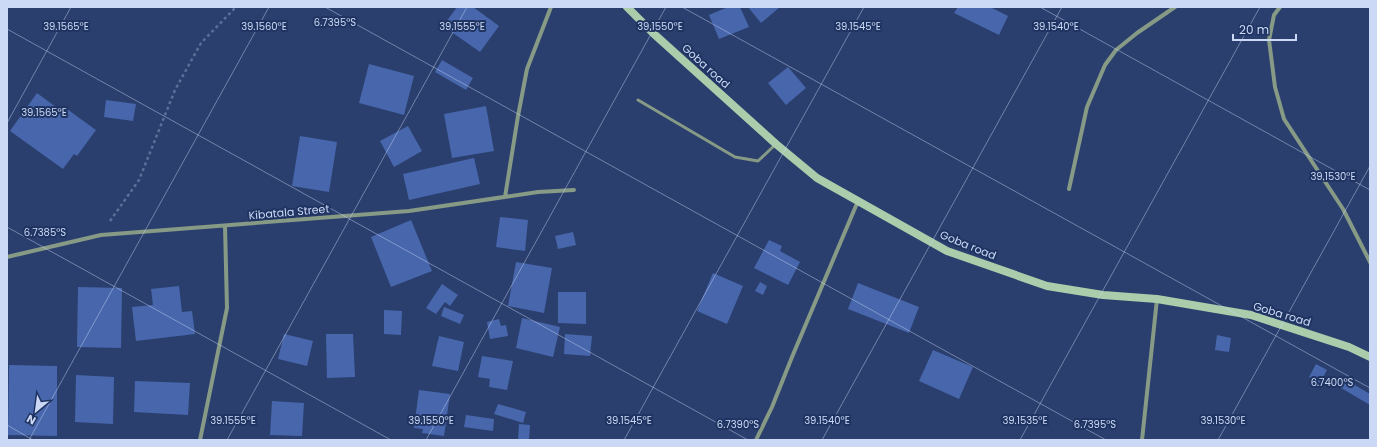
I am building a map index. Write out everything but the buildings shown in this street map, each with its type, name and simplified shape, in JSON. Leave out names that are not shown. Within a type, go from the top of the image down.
[{"type":"street","points":[[504,197],[527,69],[551,7]]},
{"type":"street","name":"Goba road","points":[[627,7],[654,34],[776,144],[817,178],[947,251],[1048,286],[1103,295],[1157,299],[1251,315],[1349,347],[1370,357]]},
{"type":"street","points":[[1069,189],[1087,107],[1105,65],[1116,50],[1137,33],[1175,7]]},
{"type":"street","points":[[1280,7],[1274,15],[1269,40],[1274,87],[1284,119],[1343,209],[1370,262]]},
{"type":"street","name":"Kibatala Street","points":[[7,257],[101,235],[409,211],[538,192],[574,190]]},
{"type":"street","points":[[756,440],[772,407],[858,201]]},
{"type":"street","points":[[200,440],[227,308],[225,226]]},
{"type":"street","points":[[1142,440],[1157,299]]},
{"type":"lane","points":[[638,100],[735,157],[758,162],[776,144]]},
{"type":"path","points":[[101,235],[140,180],[175,90],[201,43],[236,7]]}]
